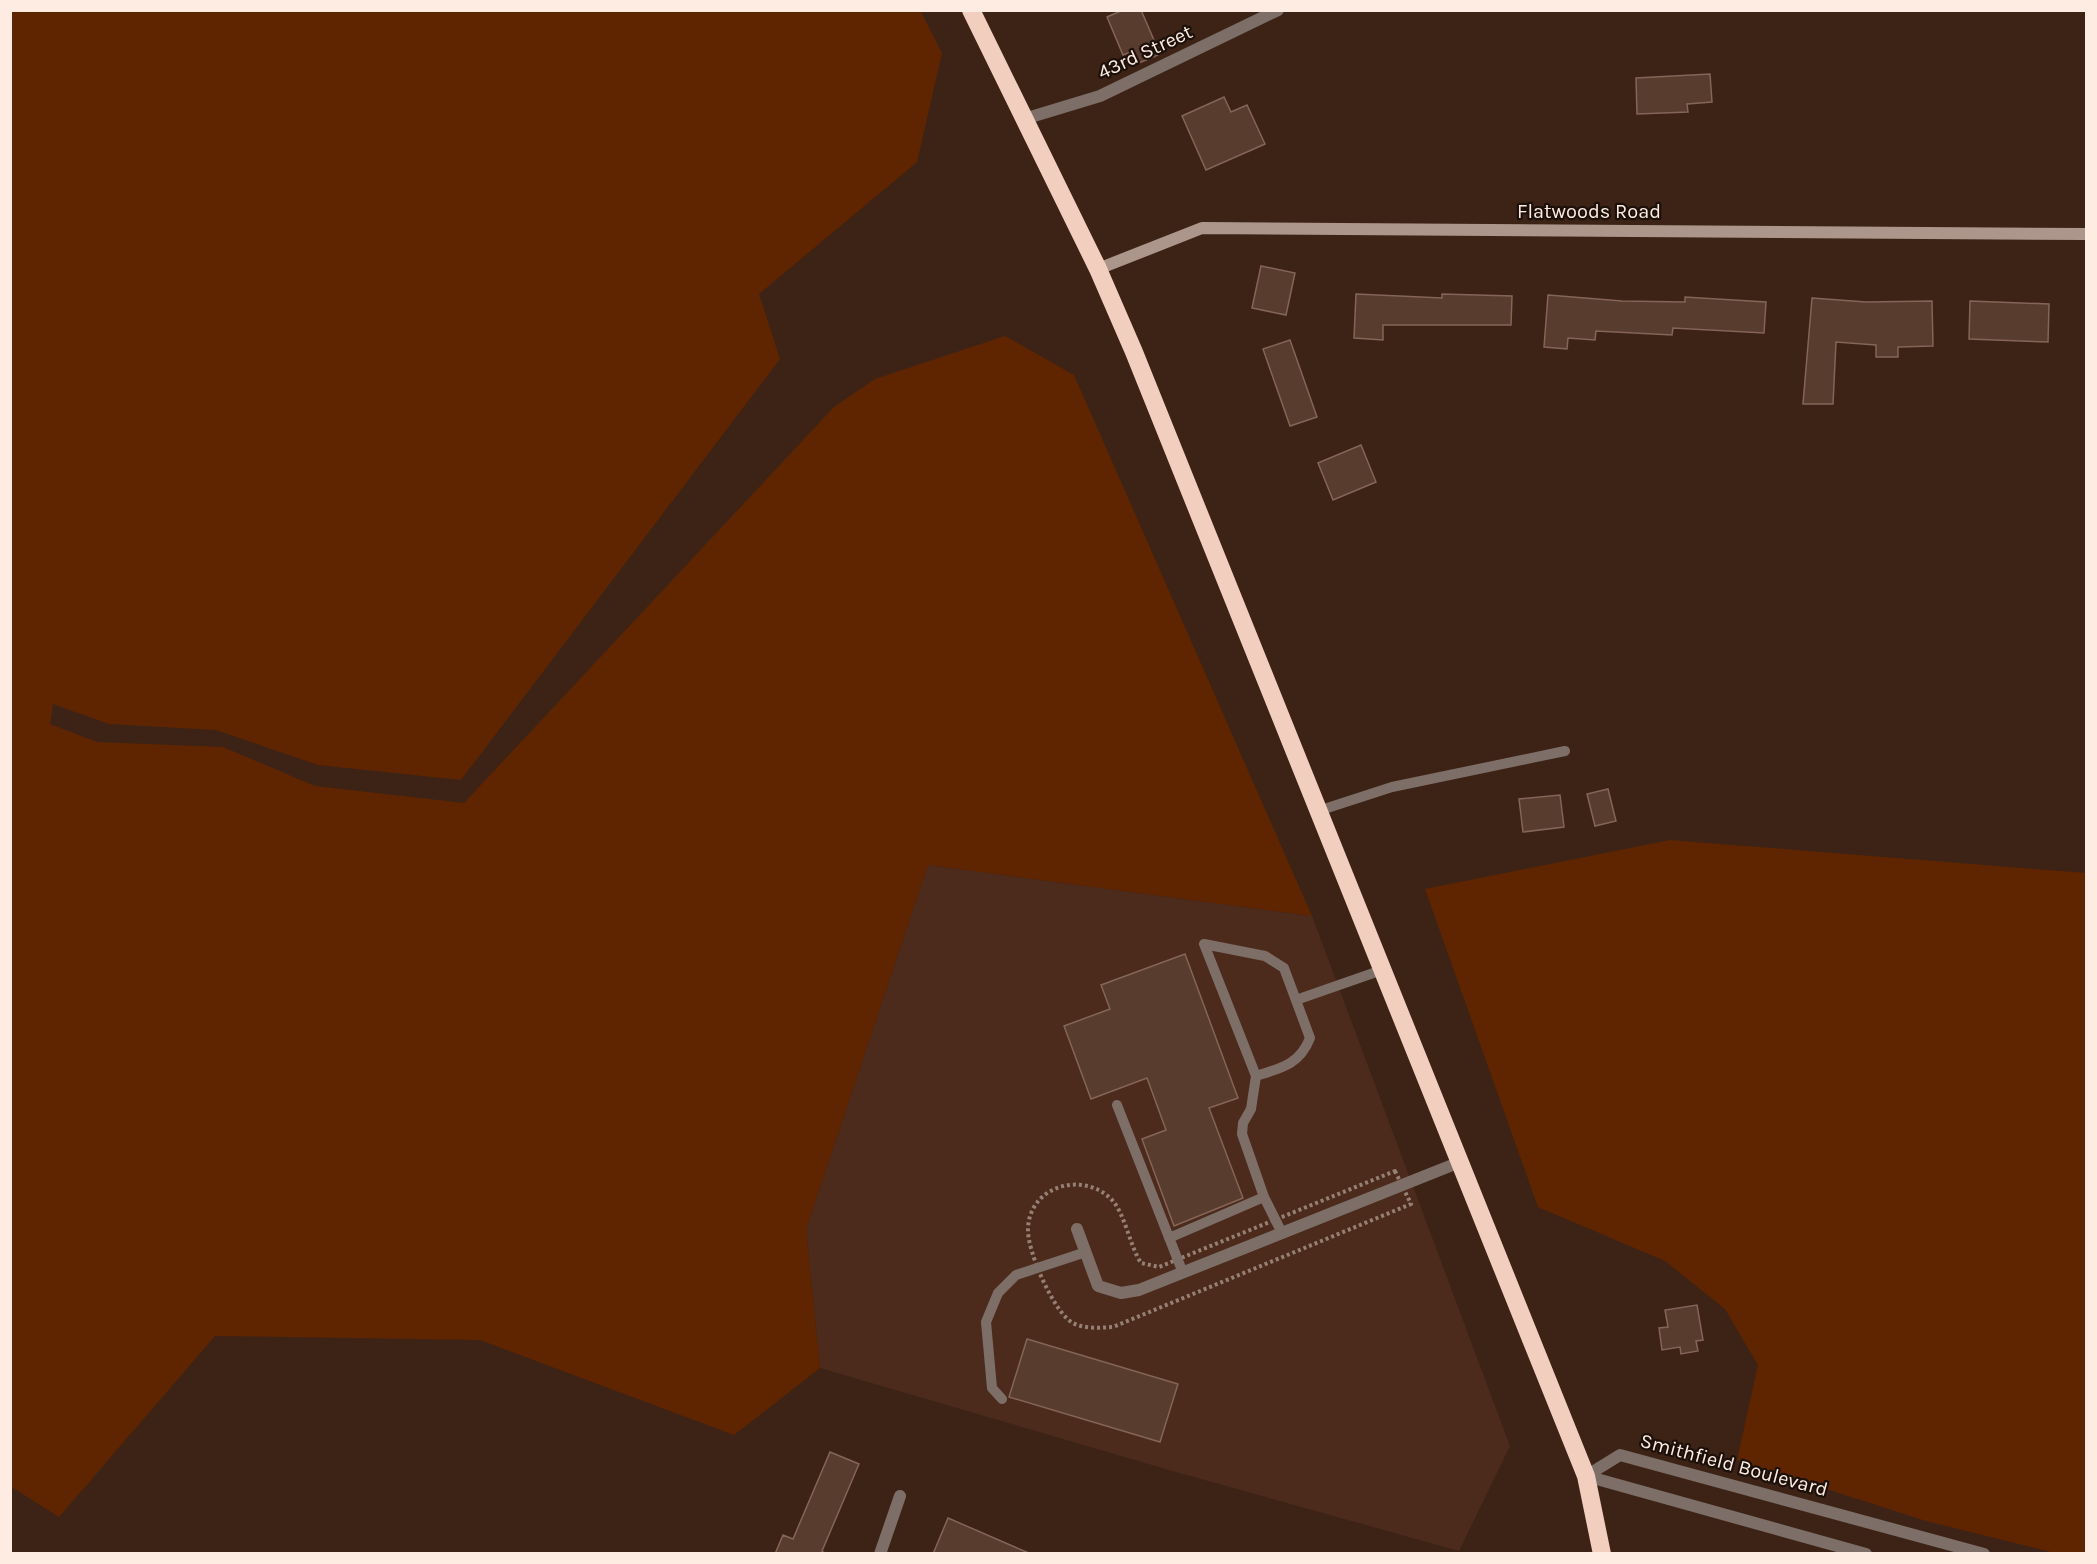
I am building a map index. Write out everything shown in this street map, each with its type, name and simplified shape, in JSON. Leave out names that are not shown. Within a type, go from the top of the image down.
[{"type":"highway","points":[[971,10],[1098,269],[1586,1476],[1602,1554]]},
{"type":"street","name":"43rd Street","points":[[1024,119],[1100,96],[1278,10]]},
{"type":"street","name":"Flatwoods Road","points":[[1098,269],[1202,228],[2086,234]]},
{"type":"street","points":[[1077,1229],[1098,1286],[1121,1293],[1139,1290],[1460,1162]]},
{"type":"street","name":"Smithfield Boulevard","points":[[1586,1476],[1620,1455],[1984,1554]]},
{"type":"street","points":[[1586,1476],[1866,1554]]},
{"type":"street","points":[[880,1554],[900,1496]]},
{"type":"lane","points":[[1318,811],[1392,787],[1565,751]]},
{"type":"lane","points":[[1256,1076],[1281,1068],[1304,1055],[1310,1038],[1284,968],[1265,956],[1204,944],[1256,1076],[1251,1108],[1243,1123],[1242,1134],[1264,1197],[1282,1233]]},
{"type":"lane","points":[[1296,1000],[1382,970]]},
{"type":"lane","points":[[1117,1105],[1183,1273]]},
{"type":"lane","points":[[1169,1238],[1264,1197]]},
{"type":"lane","points":[[1002,1399],[992,1388],[986,1322],[998,1293],[1017,1275],[1086,1252]]},
{"type":"path","points":[[1395,1170],[1402,1185],[1411,1204],[1113,1327],[1091,1328],[1072,1323],[1059,1311],[1038,1268],[1028,1230],[1032,1212],[1040,1199],[1065,1185],[1085,1184],[1100,1189],[1114,1203],[1141,1263],[1158,1267],[1395,1170]]},
{"type":"shaded area","points":[[920,10],[942,53],[917,162],[759,294],[780,359],[461,780],[318,765],[216,730],[109,724],[53,704],[50,724],[97,742],[223,747],[315,786],[464,803],[834,407],[875,379],[1005,336],[1074,375],[1312,916],[928,865],[806,1229],[820,1368],[734,1435],[480,1340],[215,1336],[59,1517],[10,1486],[11,11]]},
{"type":"shaded area","points":[[1670,840],[2086,873],[2086,1553],[2055,1553],[1926,1521],[1737,1460],[1758,1365],[1725,1309],[1665,1261],[1538,1207],[1425,889]]},
{"type":"shaded area","points":[[928,865],[1312,916],[1510,1446],[1459,1551],[1169,1470],[820,1368],[806,1229]]},
{"type":"building","points":[[1123,10],[1141,10],[1160,54],[1139,63],[1134,51],[1123,55],[1107,17]]},
{"type":"building","points":[[1710,74],[1712,102],[1687,104],[1688,112],[1637,114],[1636,78]]},
{"type":"building","points":[[1224,97],[1231,112],[1247,105],[1265,144],[1206,170],[1182,116]]},
{"type":"building","points":[[1261,266],[1295,273],[1286,315],[1252,308]]},
{"type":"building","points":[[1356,294],[1442,298],[1442,294],[1512,296],[1511,325],[1383,325],[1383,340],[1354,338]]},
{"type":"building","points":[[1548,295],[1622,301],[1685,302],[1685,297],[1766,302],[1764,333],[1673,328],[1672,335],[1596,331],[1595,340],[1568,338],[1567,349],[1544,347]]},
{"type":"building","points":[[1812,298],[1866,302],[1932,301],[1933,346],[1898,347],[1898,357],[1876,357],[1876,345],[1836,342],[1833,404],[1803,404]]},
{"type":"building","points":[[1970,301],[2049,304],[2048,342],[1969,339]]},
{"type":"building","points":[[1290,340],[1317,417],[1290,426],[1263,349]]},
{"type":"building","points":[[1361,445],[1376,482],[1333,500],[1318,463]]},
{"type":"building","points":[[1608,789],[1616,821],[1595,826],[1587,794]]},
{"type":"building","points":[[1560,795],[1564,827],[1523,832],[1519,799]]},
{"type":"building","points":[[1185,954],[1238,1098],[1209,1108],[1243,1198],[1174,1226],[1142,1139],[1166,1130],[1147,1078],[1091,1099],[1064,1026],[1110,1009],[1101,985]]},
{"type":"building","points":[[1697,1305],[1703,1340],[1696,1341],[1698,1351],[1681,1354],[1680,1347],[1662,1350],[1659,1328],[1668,1327],[1665,1310]]},
{"type":"building","points":[[1027,1339],[1178,1384],[1160,1442],[1009,1397]]},
{"type":"building","points":[[830,1452],[859,1464],[822,1551],[826,1554],[775,1554],[783,1535],[793,1539]]},
{"type":"building","points":[[948,1518],[1031,1554],[933,1554]]}]
